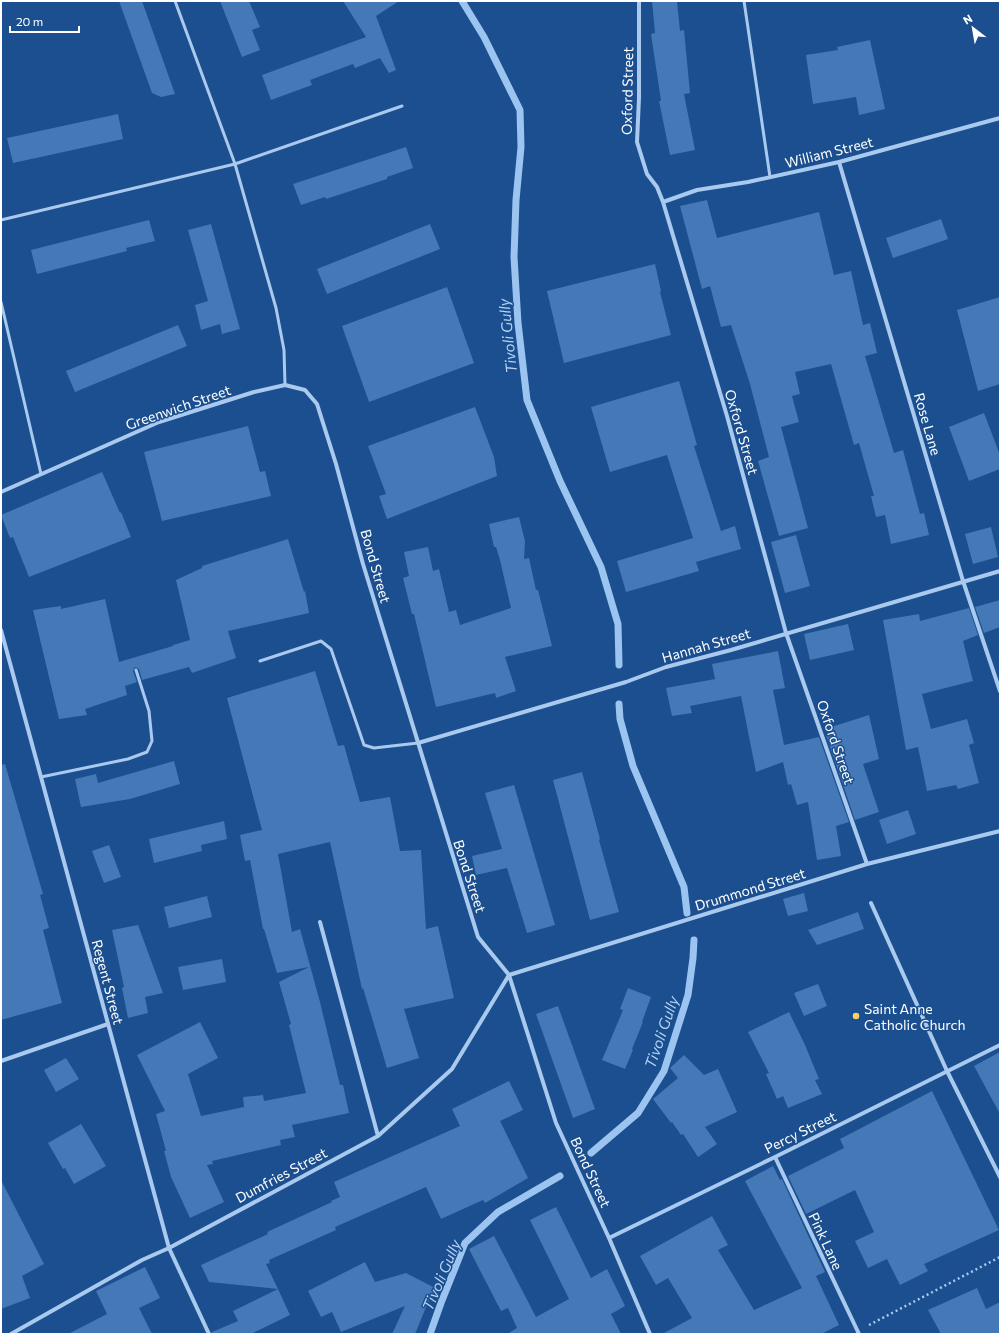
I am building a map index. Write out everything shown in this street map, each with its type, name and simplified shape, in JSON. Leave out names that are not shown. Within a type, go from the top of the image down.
[{"type":"street","name":"Oxford Street","points":[[639,1],[639,98],[637,142],[648,174],[657,187],[663,202],[727,416],[786,633],[867,864]]},
{"type":"street","name":"William Street","points":[[663,202],[697,190],[748,182],[840,162],[1000,118]]},
{"type":"street","name":"Rose Lane","points":[[840,162],[963,581],[1000,692]]},
{"type":"street","name":"Greenwich Street","points":[[1,492],[158,422],[254,392],[285,385],[306,390],[316,404]]},
{"type":"street","name":"Bond Street","points":[[316,404],[336,464],[363,564],[478,937],[509,975],[556,1124],[609,1238],[650,1334]]},
{"type":"street","name":"Hannah Street","points":[[418,743],[626,682],[666,667],[731,650],[1000,571]]},
{"type":"street","name":"Regent Street","points":[[1,630],[168,1248],[209,1334]]},
{"type":"street","name":"Drummond Street","points":[[509,975],[867,864],[1000,831]]},
{"type":"street","points":[[871,903],[947,1071],[1000,1177]]},
{"type":"street","points":[[320,922],[378,1136]]},
{"type":"street","name":"Dumfries Street","points":[[11,1334],[142,1260],[168,1248],[378,1136],[452,1069],[509,975]]},
{"type":"street","points":[[1,1061],[108,1024]]},
{"type":"street","name":"Percy Street","points":[[609,1238],[775,1158],[1000,1045]]},
{"type":"street","name":"Pink Lane","points":[[775,1158],[858,1332]]},
{"type":"lane","points":[[175,1],[235,164],[276,308],[284,350],[285,385]]},
{"type":"lane","points":[[744,1],[770,177]]},
{"type":"lane","points":[[1,220],[235,164],[402,106]]},
{"type":"lane","points":[[1,302],[41,474]]},
{"type":"lane","points":[[260,661],[321,641],[331,649],[364,745],[374,748],[418,743]]},
{"type":"lane","points":[[41,777],[128,759],[147,752],[152,741],[149,711],[136,670]]},
{"type":"path","points":[[858,1332],[1000,1257]]},
{"type":"building","points":[[119,1],[142,1],[175,94],[161,97],[152,93]]},
{"type":"building","points":[[220,1],[249,1],[260,27],[252,30],[260,50],[242,57]]},
{"type":"building","points":[[343,1],[399,1],[376,16],[396,70],[389,73],[380,58],[355,68],[353,64],[310,80],[312,85],[271,100],[262,75],[366,37]]},
{"type":"building","points":[[652,1],[677,1],[680,31],[684,30],[690,93],[684,94],[695,150],[670,155],[659,101],[661,101],[651,34],[655,33]]},
{"type":"building","points":[[870,40],[885,109],[859,115],[856,97],[813,104],[806,55],[838,50],[837,47]]},
{"type":"building","points":[[118,114],[123,139],[13,163],[7,138]]},
{"type":"building","points":[[406,147],[413,168],[387,177],[387,179],[326,199],[325,197],[301,205],[293,184]]},
{"type":"building","points":[[707,200],[717,238],[819,212],[834,275],[851,271],[863,325],[870,323],[877,353],[865,356],[894,453],[903,450],[920,514],[924,513],[929,535],[891,544],[885,515],[876,517],[871,496],[874,496],[859,443],[854,445],[831,364],[795,372],[800,394],[792,396],[799,422],[781,427],[808,528],[779,536],[758,461],[769,457],[750,384],[731,325],[721,327],[710,286],[702,289],[680,206]]},
{"type":"building","points":[[941,219],[948,239],[893,258],[886,238]]},
{"type":"building","points":[[149,220],[155,241],[126,248],[127,251],[37,274],[31,250]]},
{"type":"building","points":[[211,224],[240,329],[222,334],[220,324],[201,330],[195,305],[208,301],[188,230]]},
{"type":"building","points":[[430,224],[440,249],[327,294],[317,269]]},
{"type":"building","points":[[655,264],[660,292],[671,335],[564,363],[547,291]]},
{"type":"building","points":[[447,287],[474,363],[369,402],[342,326]]},
{"type":"building","points":[[1000,297],[1000,384],[978,391],[957,310]]},
{"type":"building","points":[[178,325],[187,346],[75,392],[66,371]]},
{"type":"building","points":[[679,381],[697,445],[694,446],[721,531],[735,526],[741,549],[696,562],[699,571],[626,592],[617,561],[693,538],[667,455],[610,472],[591,407]]},
{"type":"building","points":[[475,407],[494,457],[497,476],[387,519],[379,496],[386,494],[368,446]]},
{"type":"building","points":[[984,413],[1000,455],[1000,469],[969,481],[949,427]]},
{"type":"building","points":[[248,426],[260,472],[265,471],[271,496],[162,521],[144,452]]},
{"type":"building","points":[[102,472],[131,537],[29,577],[13,537],[10,538],[1,515]]},
{"type":"building","points":[[519,517],[525,541],[524,559],[529,558],[536,590],[538,590],[552,646],[505,657],[516,691],[496,698],[495,693],[436,707],[414,614],[412,614],[403,578],[409,576],[404,552],[428,547],[433,571],[439,569],[449,612],[456,610],[460,625],[511,608],[500,560],[496,547],[494,547],[489,524]]},
{"type":"building","points":[[991,527],[998,557],[973,564],[965,534]]},
{"type":"building","points":[[796,535],[810,586],[785,593],[771,542]]},
{"type":"building","points":[[288,539],[304,592],[305,591],[309,613],[228,631],[236,658],[192,673],[189,667],[142,680],[139,669],[135,667],[133,671],[137,682],[125,686],[127,695],[85,709],[87,715],[59,719],[33,610],[61,606],[61,609],[105,599],[119,662],[190,640],[176,580],[202,568],[202,566]]},
{"type":"building","points":[[1000,600],[1000,627],[984,633],[975,607]]},
{"type":"building","points":[[969,608],[978,635],[963,641],[973,681],[922,694],[931,729],[967,719],[974,743],[969,745],[979,783],[958,789],[956,785],[927,791],[918,747],[906,750],[883,620],[919,614],[920,621]]},
{"type":"building","points":[[848,624],[854,650],[810,660],[804,634]]},
{"type":"building","points":[[778,651],[785,688],[773,690],[784,745],[819,737],[849,822],[836,826],[841,856],[817,860],[808,802],[797,805],[791,784],[788,785],[783,762],[756,772],[741,696],[690,706],[692,713],[672,716],[666,688],[715,679],[712,664]]},
{"type":"building","points":[[315,671],[338,746],[344,745],[360,802],[390,797],[400,851],[421,850],[426,929],[438,926],[454,998],[404,1009],[419,1058],[387,1068],[363,988],[362,989],[330,842],[278,854],[292,932],[300,929],[320,1002],[340,1085],[343,1085],[349,1113],[292,1125],[295,1137],[280,1140],[281,1145],[212,1161],[213,1164],[207,1165],[224,1202],[190,1218],[171,1177],[164,1151],[166,1151],[156,1114],[165,1111],[137,1055],[200,1022],[218,1058],[188,1074],[201,1116],[244,1107],[243,1097],[263,1095],[264,1101],[306,1093],[289,1025],[291,1024],[279,982],[309,967],[277,973],[263,929],[250,860],[245,861],[240,835],[262,830],[227,698]]},
{"type":"building","points":[[869,715],[879,759],[863,764],[879,812],[855,820],[826,735],[829,734],[828,728]]},
{"type":"building","points":[[174,761],[180,784],[130,799],[81,807],[75,779],[96,774],[98,783]]},
{"type":"building","points":[[5,764],[43,894],[40,895],[49,928],[43,930],[62,1003],[1,1020],[1,765]]},
{"type":"building","points":[[582,772],[619,912],[590,920],[553,780]]},
{"type":"building","points":[[514,785],[555,925],[527,933],[507,868],[476,875],[472,856],[502,849],[485,793]]},
{"type":"building","points":[[908,810],[916,834],[887,844],[879,820]]},
{"type":"building","points":[[224,821],[227,839],[201,845],[202,851],[154,863],[149,839]]},
{"type":"building","points":[[109,845],[121,877],[104,883],[92,851]]},
{"type":"building","points":[[804,893],[808,911],[788,916],[783,899]]},
{"type":"building","points":[[207,896],[212,917],[169,928],[164,907]]},
{"type":"building","points":[[858,912],[864,929],[817,945],[808,930]]},
{"type":"building","points":[[138,925],[163,993],[145,997],[148,1013],[128,1018],[122,988],[124,987],[112,930]]},
{"type":"building","points":[[222,959],[226,982],[183,990],[178,967]]},
{"type":"building","points":[[818,984],[827,1006],[804,1016],[794,993]]},
{"type":"building","points":[[628,988],[651,997],[625,1069],[602,1060],[623,1010],[620,1009]]},
{"type":"building","points":[[558,1006],[595,1109],[573,1118],[536,1014]]},
{"type":"building","points":[[789,1012],[819,1079],[815,1080],[822,1094],[788,1108],[783,1096],[777,1099],[766,1074],[769,1073],[748,1032]]},
{"type":"building","points":[[1000,1052],[1000,1114],[974,1066]]},
{"type":"building","points":[[684,1055],[704,1075],[718,1069],[737,1112],[705,1127],[717,1144],[698,1157],[683,1134],[681,1135],[653,1099],[678,1078],[670,1068]]},
{"type":"building","points":[[66,1058],[79,1079],[56,1092],[44,1070]]},
{"type":"building","points":[[509,1081],[523,1110],[500,1121],[528,1178],[485,1203],[483,1200],[441,1219],[426,1187],[335,1227],[336,1230],[269,1260],[270,1263],[266,1264],[278,1289],[209,1282],[201,1265],[332,1202],[331,1201],[340,1197],[334,1182],[460,1126],[452,1109]]},
{"type":"building","points":[[932,1091],[999,1230],[924,1264],[928,1271],[900,1285],[887,1259],[868,1268],[855,1241],[874,1232],[855,1190],[806,1214],[788,1176],[844,1148],[840,1139]]},
{"type":"building","points":[[81,1124],[106,1166],[74,1184],[65,1168],[63,1169],[48,1143]]},
{"type":"building","points":[[773,1166],[780,1180],[782,1179],[825,1272],[816,1276],[839,1325],[821,1334],[662,1334],[692,1318],[668,1278],[656,1285],[640,1256],[712,1216],[728,1245],[718,1250],[754,1310],[802,1288],[745,1181]]},
{"type":"building","points":[[1,1180],[44,1264],[22,1276],[30,1298],[1,1309]]},
{"type":"building","points":[[556,1207],[591,1278],[607,1269],[625,1306],[611,1314],[621,1334],[507,1334],[517,1328],[508,1308],[501,1311],[469,1249],[494,1236],[536,1317],[569,1299],[530,1220]]},
{"type":"building","points":[[365,1262],[375,1282],[406,1273],[441,1291],[431,1295],[415,1334],[392,1334],[405,1306],[341,1332],[332,1312],[321,1317],[308,1291]]},
{"type":"building","points":[[145,1267],[160,1298],[139,1308],[152,1334],[68,1334],[107,1314],[96,1291]]},
{"type":"building","points":[[977,1288],[986,1309],[1000,1302],[1000,1334],[941,1334],[928,1310]]},
{"type":"building","points":[[278,1289],[290,1315],[251,1334],[212,1334],[212,1332],[238,1321],[233,1311]]},
{"type":"waterway","name":"Tivoli Gully","points":[[462,1],[484,37],[520,110],[521,147],[516,200],[514,257],[518,323],[527,400],[560,481],[601,567],[618,624],[619,665]]},
{"type":"waterway","name":"Tivoli Gully","points":[[619,704],[620,719],[633,766],[684,887],[687,913]]},
{"type":"waterway","name":"Tivoli Gully","points":[[591,1153],[638,1113],[664,1071],[688,995],[694,940]]},
{"type":"waterway","name":"Tivoli Gully","points":[[430,1334],[465,1243],[498,1212],[560,1176]]},
{"type":"place","name":"Saint Anne Catholic Church","points":[[856,1016]]}]
